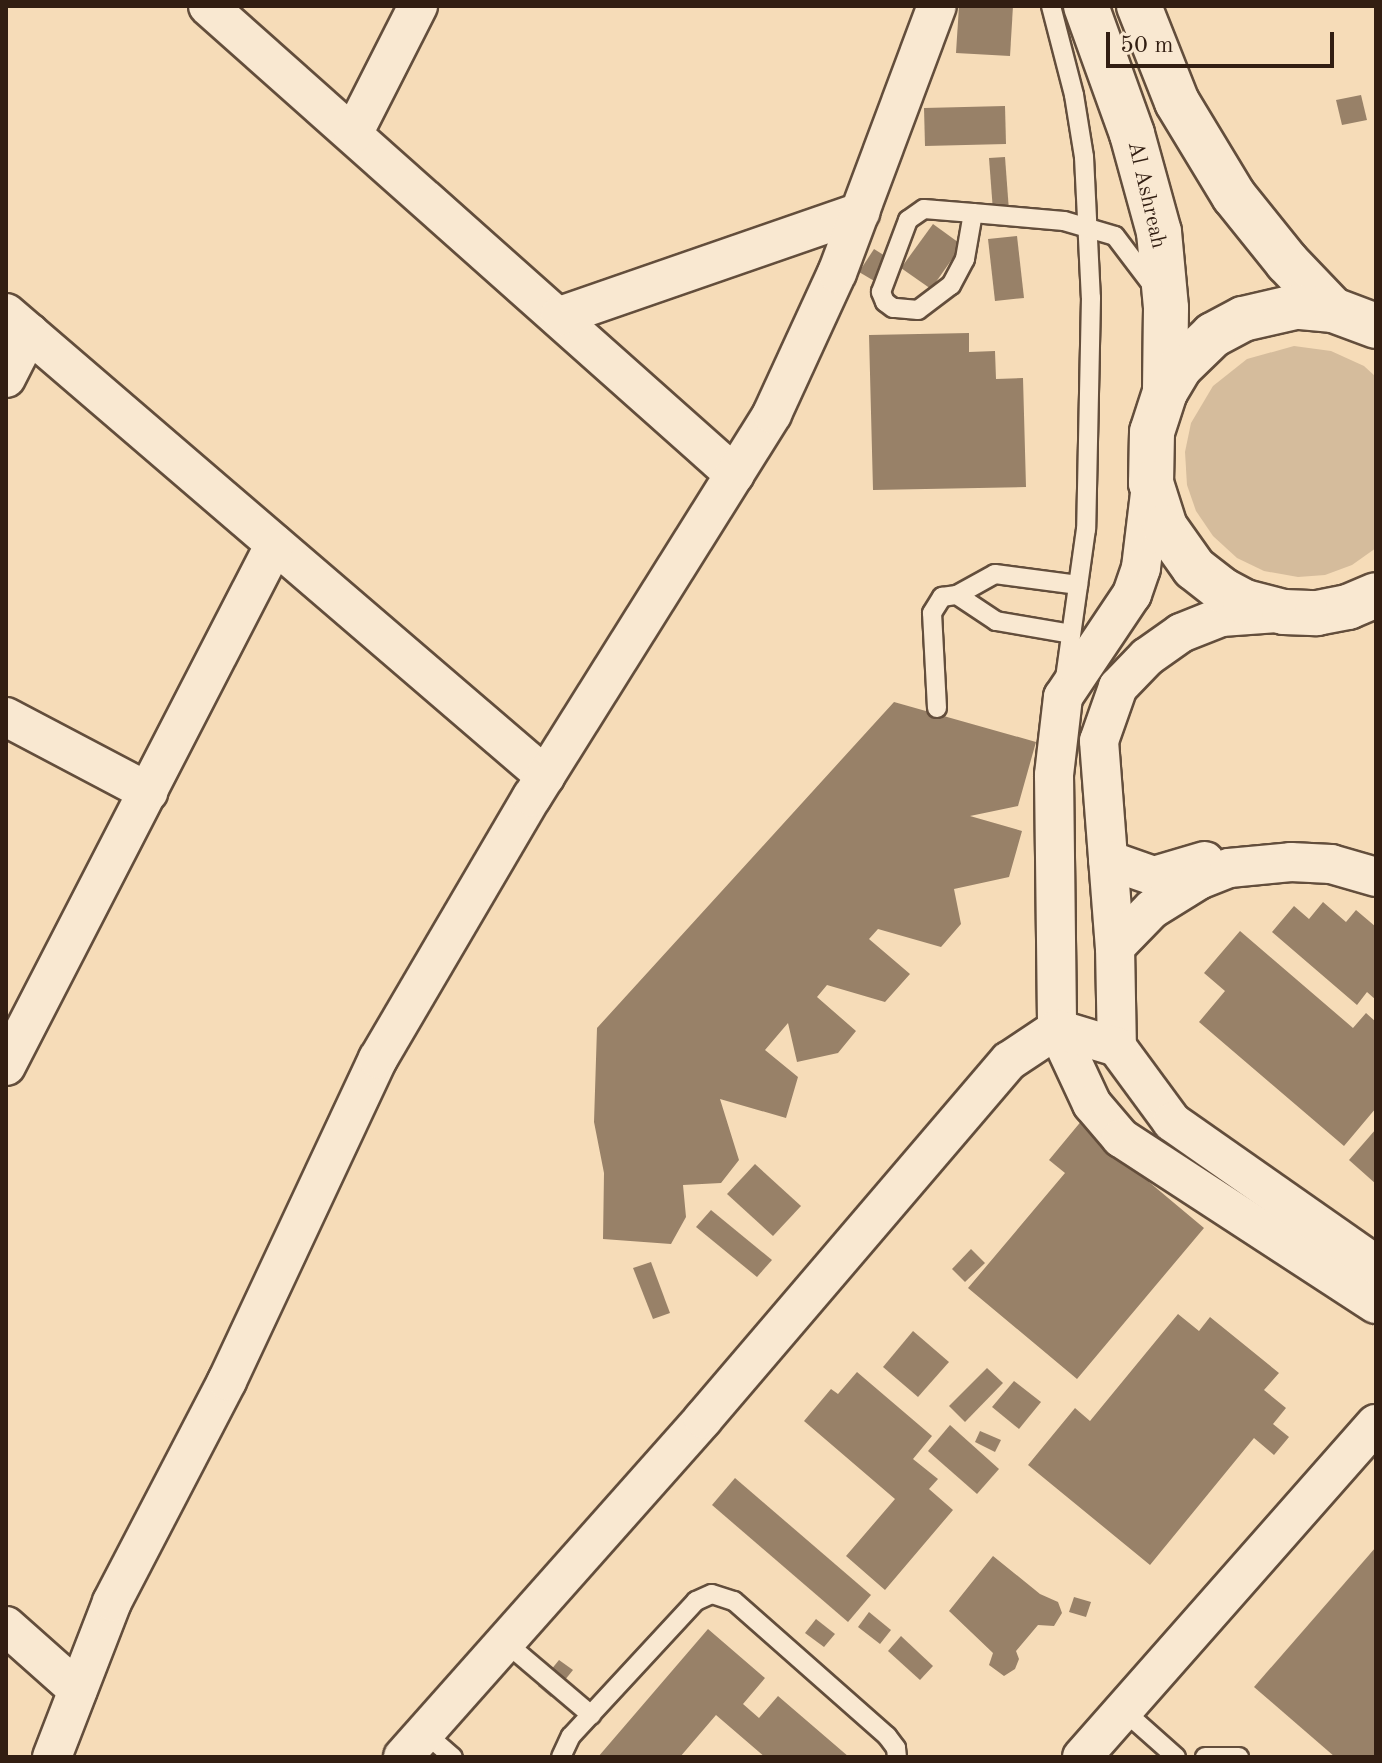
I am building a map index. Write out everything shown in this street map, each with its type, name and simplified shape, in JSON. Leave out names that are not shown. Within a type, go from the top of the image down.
[{"type":"street","points":[[208,6],[560,316],[735,475]]},
{"type":"street","points":[[353,134],[418,6]]},
{"type":"street","points":[[52,1757],[112,1602],[227,1381],[378,1059],[545,776],[772,414],[837,273],[937,6]]},
{"type":"street","name":"Al Ashreah","points":[[1086,6],[1132,134],[1159,232],[1166,308],[1165,392]]},
{"type":"street","points":[[1139,6],[1177,102],[1234,196],[1287,262],[1333,310]]},
{"type":"street","points":[[560,316],[860,212]]},
{"type":"street","points":[[1376,326],[1333,310],[1295,307],[1243,319],[1213,335],[1180,367],[1165,392],[1152,432],[1151,483],[1141,568],[1132,594],[1063,697],[1054,775],[1057,1029],[1092,1104],[1121,1138],[1376,1304]]},
{"type":"street","points":[[6,378],[18,323],[545,776]]},
{"type":"street","points":[[1151,483],[1165,527],[1194,568],[1222,590],[1245,602],[1284,612]]},
{"type":"street","points":[[6,1066],[275,544]]},
{"type":"street","points":[[1376,595],[1348,607],[1317,613],[1221,617],[1181,633],[1147,657],[1118,687],[1099,741],[1115,947],[1117,1047],[1172,1122],[1376,1265]]},
{"type":"street","points":[[6,717],[148,792]]},
{"type":"street","points":[[1108,860],[1154,876],[1212,859],[1303,849],[1376,865]]},
{"type":"street","points":[[1115,947],[1152,909],[1199,880],[1229,868],[1257,863],[1318,863],[1376,877]]},
{"type":"street","points":[[1057,1029],[1117,1047]]},
{"type":"street","points":[[414,1745],[703,1419],[1009,1061],[1057,1029]]},
{"type":"street","points":[[1082,1757],[1376,1424]]},
{"type":"street","points":[[6,1626],[78,1690]]},
{"type":"lane","points":[[1051,6],[1074,95],[1084,157],[1091,298],[1086,529],[1063,697]]},
{"type":"lane","points":[[973,213],[965,259],[951,285],[918,310],[893,308],[885,302],[881,292],[908,220],[915,212],[924,209],[973,213],[1088,227],[1115,236],[1139,263],[1166,308]]},
{"type":"lane","points":[[937,708],[932,613],[942,597],[957,595],[995,574],[1078,585]]},
{"type":"lane","points":[[957,595],[996,621],[1071,634]]},
{"type":"lane","points":[[561,1757],[571,1736],[696,1601],[712,1594],[734,1601],[887,1736],[896,1748],[897,1757]]},
{"type":"lane","points":[[505,1642],[591,1715]]},
{"type":"lane","points":[[1123,1710],[1176,1757]]},
{"type":"lane","points":[[414,1745],[453,1757]]},
{"type":"lane","points":[[1205,1757],[1239,1757]]},
{"type":"shaded area","points":[[1294,346],[1331,351],[1364,366],[1376,377],[1376,548],[1352,565],[1325,575],[1298,577],[1264,571],[1237,558],[1213,536],[1196,511],[1187,485],[1185,452],[1191,423],[1213,386],[1247,359]]},
{"type":"building","points":[[959,6],[1013,6],[1010,56],[956,53]]},
{"type":"building","points":[[1361,95],[1367,120],[1342,125],[1336,100]]},
{"type":"building","points":[[1005,106],[1006,144],[925,146],[924,108]]},
{"type":"building","points":[[1005,157],[1009,211],[993,211],[989,158]]},
{"type":"building","points":[[933,224],[962,245],[931,289],[901,268]]},
{"type":"building","points":[[1017,236],[1024,298],[995,301],[988,239]]},
{"type":"building","points":[[874,249],[890,259],[876,282],[859,272]]},
{"type":"building","points":[[969,333],[969,352],[995,351],[996,379],[1023,378],[1026,487],[873,490],[869,335]]},
{"type":"building","points":[[894,702],[1036,742],[1018,806],[970,816],[1022,831],[1009,877],[954,889],[961,924],[941,947],[878,929],[869,939],[910,974],[885,1002],[827,985],[817,997],[856,1031],[838,1053],[797,1062],[788,1023],[765,1050],[798,1077],[786,1118],[720,1099],[739,1160],[721,1183],[683,1185],[686,1217],[671,1244],[603,1239],[604,1173],[594,1122],[597,1028]]},
{"type":"building","points":[[1323,902],[1346,922],[1356,910],[1376,927],[1376,1000],[1367,992],[1357,1005],[1272,932],[1294,906],[1309,919]]},
{"type":"building","points":[[1240,931],[1353,1028],[1366,1013],[1376,1022],[1376,1108],[1344,1146],[1199,1022],[1225,991],[1204,973]]},
{"type":"building","points":[[1083,1119],[1153,1177],[1149,1182],[1204,1228],[1077,1379],[968,1288],[1065,1173],[1049,1160]]},
{"type":"building","points":[[1376,1129],[1376,1184],[1349,1160]]},
{"type":"building","points":[[755,1164],[801,1206],[773,1236],[727,1194]]},
{"type":"building","points":[[711,1210],[772,1260],[757,1277],[696,1227]]},
{"type":"building","points":[[971,1249],[985,1263],[965,1282],[952,1269]]},
{"type":"building","points":[[651,1262],[670,1313],[653,1319],[633,1268]]},
{"type":"building","points":[[1178,1314],[1199,1331],[1210,1317],[1279,1373],[1264,1390],[1286,1408],[1273,1424],[1289,1437],[1274,1455],[1254,1438],[1150,1565],[1028,1465],[1075,1408],[1090,1421]]},
{"type":"building","points":[[913,1331],[949,1362],[918,1397],[883,1367]]},
{"type":"building","points":[[987,1368],[1003,1383],[965,1422],[949,1406]]},
{"type":"building","points":[[857,1372],[932,1436],[913,1459],[938,1479],[929,1489],[953,1510],[885,1590],[846,1556],[895,1499],[804,1421],[831,1389],[838,1394]]},
{"type":"building","points":[[1014,1381],[1041,1402],[1019,1429],[992,1407]]},
{"type":"building","points":[[950,1425],[999,1469],[977,1494],[928,1451]]},
{"type":"building","points":[[980,1431],[1001,1440],[995,1452],[975,1442]]},
{"type":"building","points":[[735,1478],[871,1595],[848,1622],[712,1505]]},
{"type":"building","points":[[1376,1547],[1376,1757],[1335,1757],[1254,1687]]},
{"type":"building","points":[[993,1556],[1040,1594],[1058,1602],[1062,1613],[1054,1626],[1038,1625],[1016,1651],[1019,1659],[1015,1669],[1004,1676],[989,1665],[993,1653],[949,1611]]},
{"type":"building","points":[[1074,1597],[1091,1602],[1086,1617],[1069,1612]]},
{"type":"building","points":[[869,1612],[891,1630],[880,1644],[858,1627]]},
{"type":"building","points":[[816,1619],[835,1634],[824,1647],[805,1633]]},
{"type":"building","points":[[708,1629],[765,1678],[743,1704],[759,1718],[778,1696],[849,1757],[765,1757],[716,1715],[680,1757],[598,1757]]},
{"type":"building","points":[[901,1636],[933,1666],[920,1680],[888,1651]]},
{"type":"building","points":[[559,1660],[573,1670],[551,1697],[538,1686]]}]
